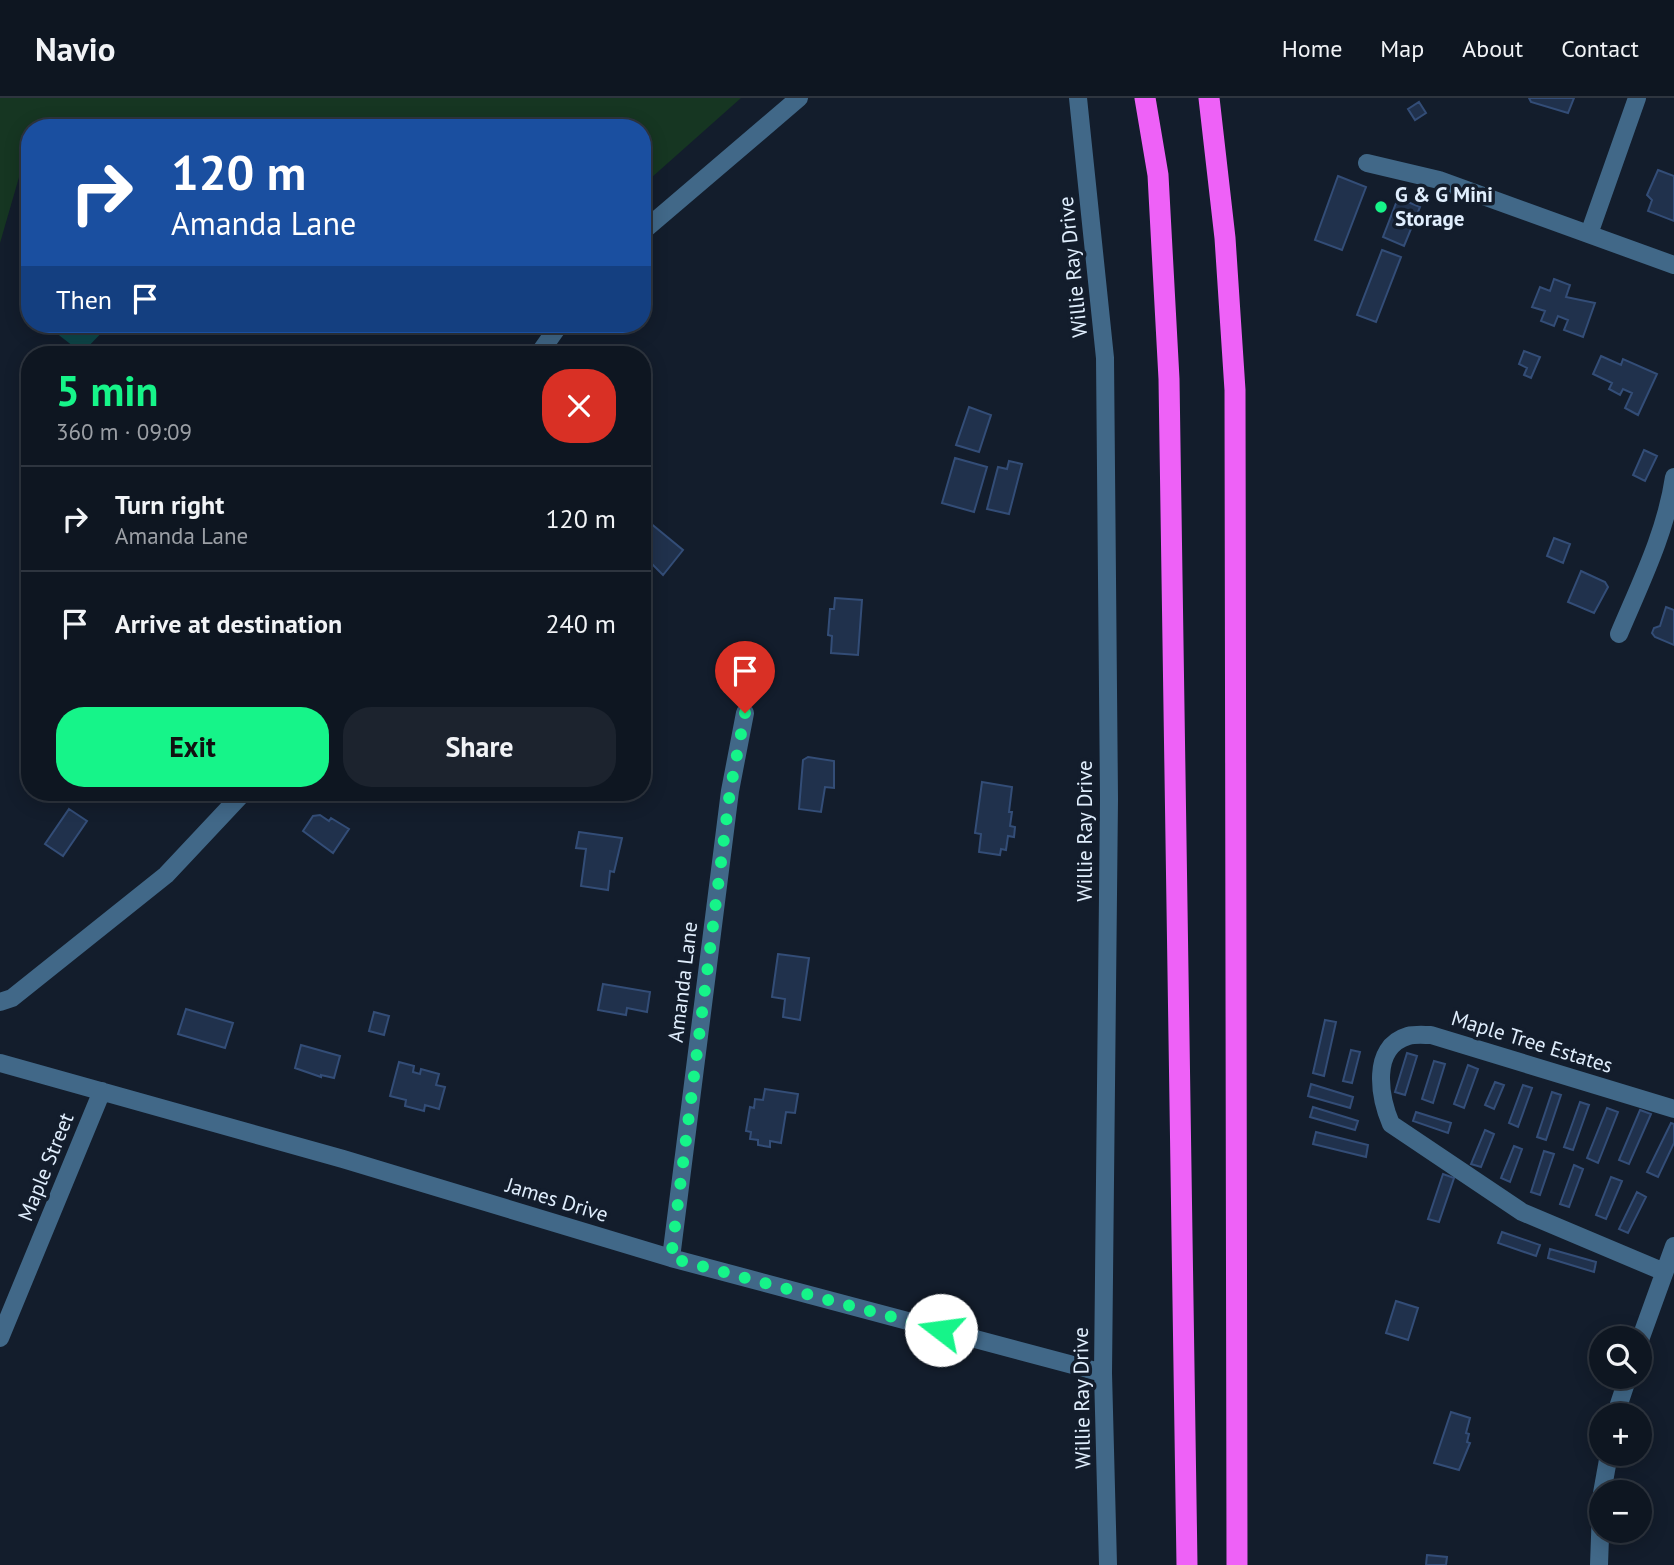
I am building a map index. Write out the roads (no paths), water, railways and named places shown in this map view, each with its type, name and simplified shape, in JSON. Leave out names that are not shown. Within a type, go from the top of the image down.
[{"type":"highway","points":[[1145,98],[1158,175],[1169,379],[1187,1565]]},
{"type":"highway","points":[[1209,98],[1225,238],[1235,390],[1237,1565]]},
{"type":"street","points":[[651,224],[799,98]]},
{"type":"street","name":"Willie Ray Drive","points":[[1078,98],[1105,358],[1109,799],[1103,1373],[1108,1565]]},
{"type":"street","points":[[1589,234],[1637,98]]},
{"type":"street","points":[[1367,163],[1439,180],[1674,265]]},
{"type":"street","points":[[1619,634],[1656,548],[1670,503],[1674,477]]},
{"type":"street","name":"Amanda Lane","points":[[671,1258],[730,791],[745,713]]},
{"type":"street","points":[[0,1002],[22,991],[166,875],[235,801]]},
{"type":"street","name":"Maple Tree Estates","points":[[1662,1271],[1522,1212],[1391,1124],[1383,1105],[1380,1076],[1390,1048],[1408,1036],[1431,1035],[1674,1109]]},
{"type":"street","name":"James Drive","points":[[0,1063],[671,1258],[1103,1373]]},
{"type":"street","name":"Maple Street","points":[[0,1338],[102,1091]]},
{"type":"street","points":[[1644,1326],[1662,1271],[1674,1246]]},
{"type":"street","points":[[1599,1565],[1600,1543]]},
{"type":"place","name":"G & G Mini Storage","points":[[1381,207]]}]
